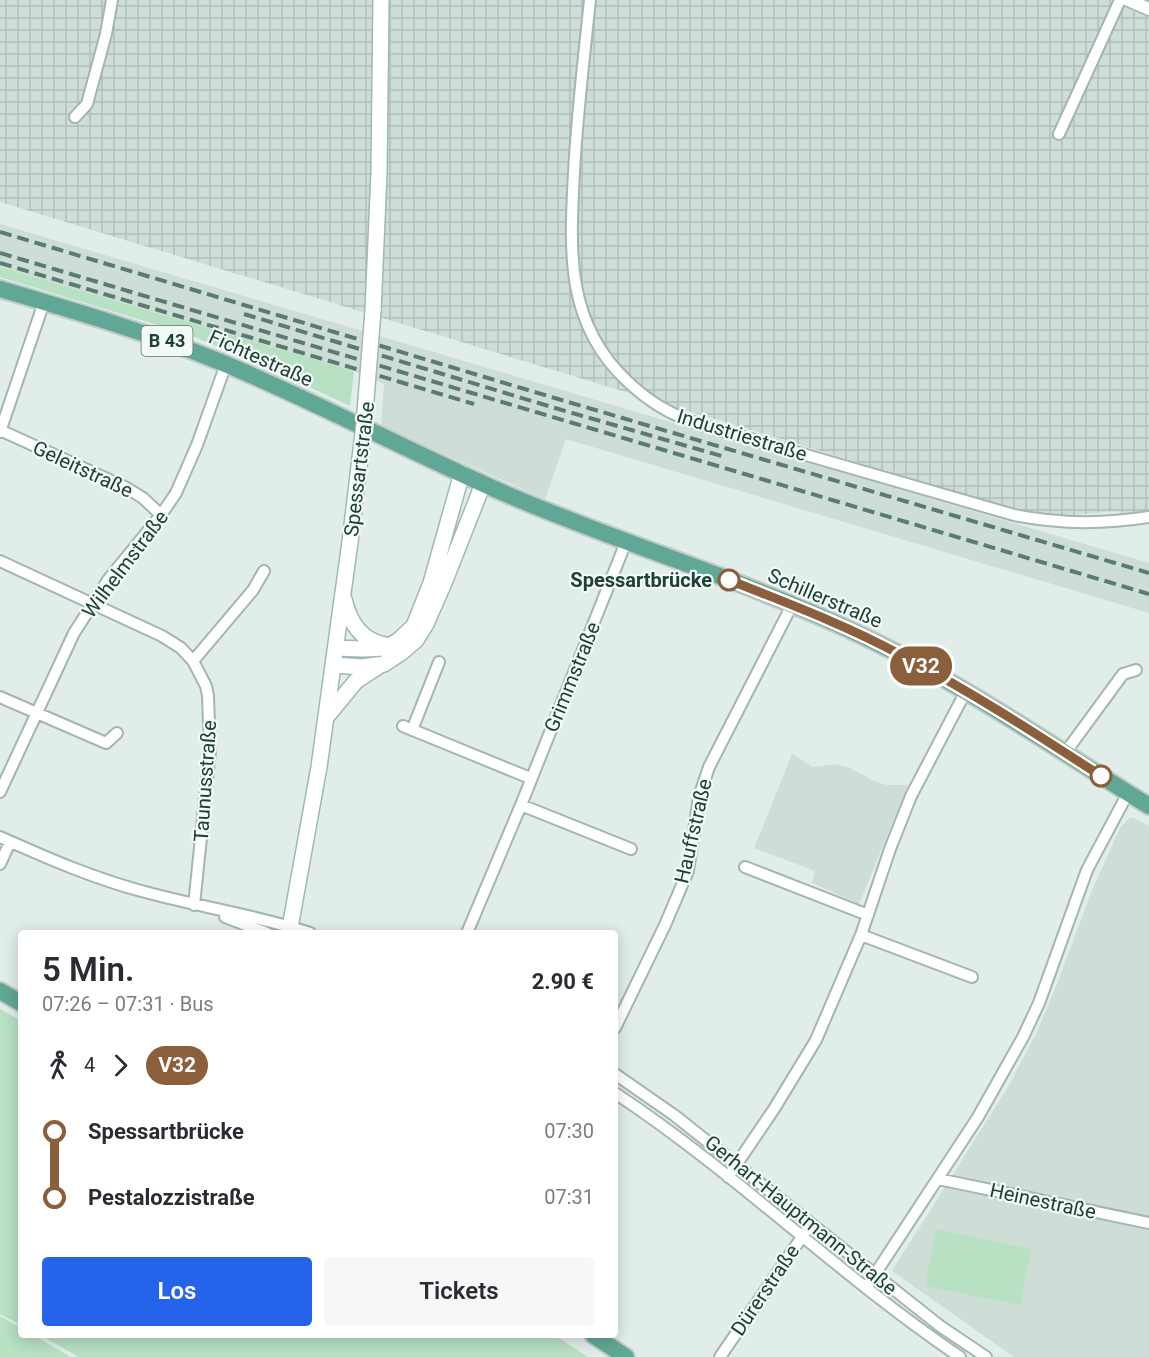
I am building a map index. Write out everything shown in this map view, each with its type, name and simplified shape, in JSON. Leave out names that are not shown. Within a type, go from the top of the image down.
[{"type":"main road","name":"Spessartstraße","points":[[290,930],[309,828],[334,665],[364,425],[373,311],[379,173],[381,0]]},
{"type":"main road","name":"Fichtestraße","points":[[0,289],[147,334],[226,364],[462,473]]},
{"type":"main road","name":"Schillerstraße","points":[[462,473],[483,484],[626,542],[792,605],[865,637],[966,691],[1149,806]]},
{"type":"main road","points":[[336,648],[375,649],[392,645],[408,633],[421,612],[431,583],[462,473]]},
{"type":"main road","points":[[326,718],[356,681],[416,640],[426,624],[483,484]]},
{"type":"main road","points":[[343,593],[347,613],[361,633],[373,642],[386,646],[392,645]]},
{"type":"main road","points":[[334,665],[362,667],[384,664]]},
{"type":"main road","points":[[0,991],[18,1001]]},
{"type":"main road","points":[[598,1338],[626,1357]]},
{"type":"street","points":[[75,117],[87,104],[106,34],[112,0]]},
{"type":"street","name":"Industriestraße","points":[[590,0],[576,149],[573,272],[583,316],[599,348],[609,364],[641,394],[657,406],[690,420],[1014,516],[1065,522],[1104,522],[1149,518]]},
{"type":"street","points":[[1059,134],[1120,0]]},
{"type":"street","points":[[1128,0],[1149,9]]},
{"type":"street","points":[[0,431],[44,302]]},
{"type":"street","name":"Wilhelmstraße","points":[[0,792],[61,659],[92,605],[114,571],[177,493],[226,364]]},
{"type":"street","name":"Geleitstraße","points":[[0,431],[125,487],[161,515]]},
{"type":"street","name":"Grimmstraße","points":[[468,930],[626,542]]},
{"type":"street","name":"Taunusstraße","points":[[0,561],[162,636],[181,648],[193,661],[206,686],[210,728],[206,795],[194,905]]},
{"type":"street","points":[[193,661],[253,590],[264,571]]},
{"type":"street","name":"Hauffstraße","points":[[618,1022],[665,925],[688,871],[699,797],[708,767],[792,605]]},
{"type":"street","points":[[439,662],[407,728],[530,778]]},
{"type":"street","points":[[1065,753],[1124,674],[1136,670]]},
{"type":"street","points":[[728,1177],[808,1053],[826,1018],[861,935],[911,796],[966,691]]},
{"type":"street","points":[[0,697],[106,743],[117,733]]},
{"type":"street","points":[[866,1288],[995,1090],[1039,1003],[1095,852],[1128,793]]},
{"type":"street","points":[[521,805],[631,849]]},
{"type":"street","points":[[0,864],[5,839],[80,872],[290,930]]},
{"type":"street","points":[[745,867],[868,915]]},
{"type":"street","points":[[194,905],[259,930]]},
{"type":"street","points":[[861,935],[972,977]]},
{"type":"street","name":"Gerhart-Hauptmann-Straße","points":[[618,1076],[674,1115],[940,1326],[986,1357]]},
{"type":"street","name":"Gerhart-Hauptmann-Straße","points":[[618,1095],[675,1135],[866,1288],[960,1357]]},
{"type":"street","name":"Heinestraße","points":[[938,1179],[1149,1223]]},
{"type":"street","name":"Dürerstraße","points":[[720,1357],[811,1224]]},
{"type":"shaded area","points":[[0,0],[1149,0],[1149,520],[1116,511],[1075,515],[1045,514],[1008,508],[0,202]]},
{"type":"shaded area","points":[[0,224],[1149,563],[1149,613],[566,439],[545,499],[381,426],[384,384],[354,371],[0,267]]},
{"type":"shaded area","points":[[792,754],[813,767],[836,764],[850,768],[876,782],[887,785],[908,785],[859,904],[812,883],[815,871],[754,848]]},
{"type":"shaded area","points":[[1129,818],[1149,826],[1149,1357],[1014,1357],[892,1271],[1008,1087],[1037,1032],[1092,890],[1120,828]]},
{"type":"green space","points":[[0,267],[354,371],[350,406],[251,360],[187,334],[0,277]]},
{"type":"green space","points":[[0,1009],[18,1019],[18,1323],[0,1314]]},
{"type":"green space","points":[[936,1229],[1031,1249],[1020,1305],[925,1286]]},
{"type":"green space","points":[[0,1316],[18,1326],[18,1338],[38,1338],[71,1357],[0,1357]]},
{"type":"green space","points":[[45,1338],[559,1338],[588,1357],[79,1357]]},
{"type":"railway","points":[[0,232],[1149,573]]},
{"type":"railway","points":[[0,253],[1149,594]]},
{"type":"railway","points":[[0,263],[474,404]]},
{"type":"railway","points":[[244,314],[725,457]]},
{"type":"bus line","name":"V32","points":[[729,580],[813,614],[900,654],[974,695],[1101,776]]},
{"type":"place","name":"Spessartbrücke","points":[[729,580]]}]
